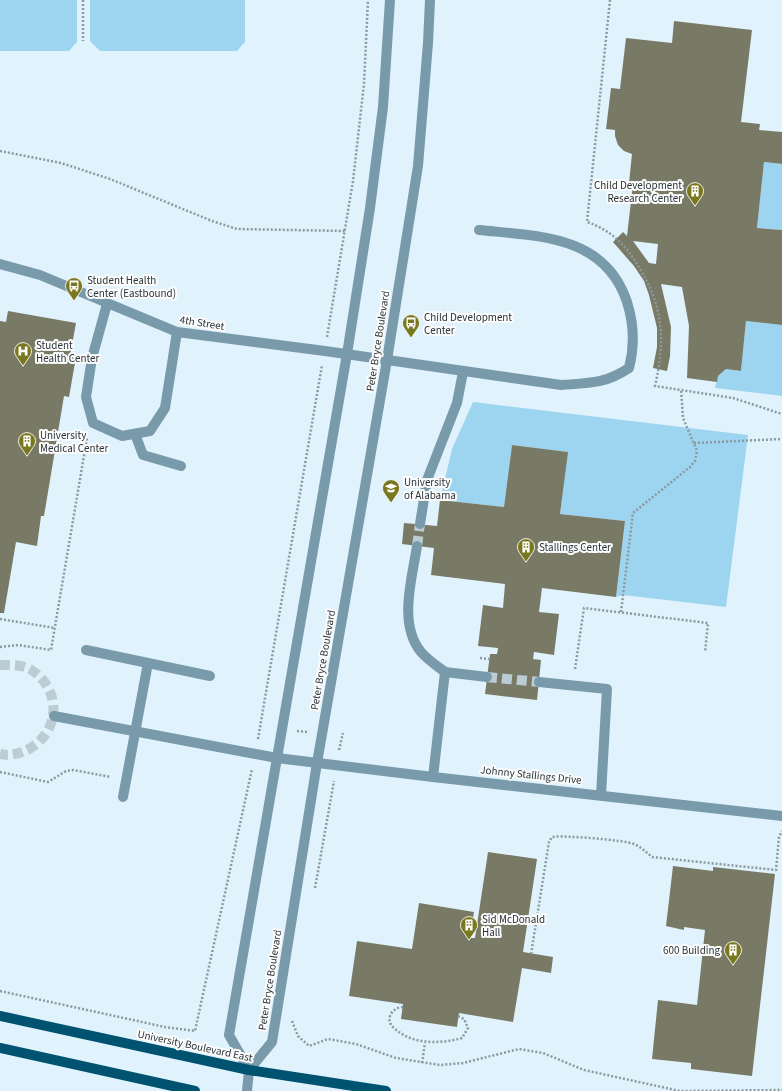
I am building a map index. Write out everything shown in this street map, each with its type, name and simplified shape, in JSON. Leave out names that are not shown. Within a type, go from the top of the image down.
[{"type":"main road","name":"University Boulevard East","points":[[0,1016],[249,1070],[386,1091]]},
{"type":"main road","points":[[0,1048],[195,1091]]},
{"type":"street","points":[[247,1091],[249,1070],[229,1035],[347,354],[371,200],[383,107],[390,0]]},
{"type":"street","name":"Peter Bryce Boulevard","points":[[249,1070],[272,1042],[317,763],[387,360],[418,166],[428,50],[430,0]]},
{"type":"street","name":"4th Street","points":[[0,264],[40,275],[176,332],[347,354],[561,385],[596,382],[614,378],[629,368],[634,349],[632,315],[622,288],[607,265],[585,249],[549,237],[479,230]]},
{"type":"street","points":[[107,304],[92,358],[86,396],[93,423],[122,436],[150,431],[165,408],[176,332]]},
{"type":"street","points":[[420,524],[427,480],[457,403],[463,372]]},
{"type":"street","points":[[136,434],[143,455],[181,466]]},
{"type":"street","points":[[417,546],[408,607],[408,624],[421,652],[445,672],[487,677]]},
{"type":"street","points":[[86,650],[210,676]]},
{"type":"street","points":[[123,797],[148,663]]},
{"type":"street","points":[[433,777],[445,672]]},
{"type":"street","points":[[539,682],[607,689],[601,795]]},
{"type":"street","name":"Johnny Stallings Drive","points":[[54,716],[255,755],[433,777],[782,816]]},
{"type":"path","points":[[83,0],[83,41]]},
{"type":"path","points":[[0,991],[165,1027],[195,1031],[255,755],[325,351],[353,181],[364,84],[368,0]]},
{"type":"path","points":[[610,0],[587,222],[603,227],[619,239],[643,273],[654,294],[658,309],[661,343],[661,363],[656,386],[733,398],[782,414]]},
{"type":"path","points":[[0,151],[61,163],[110,179],[212,221],[237,229],[345,231]]},
{"type":"path","points":[[621,612],[633,513],[690,467],[695,461],[697,451],[683,418],[681,389]]},
{"type":"path","points":[[0,648],[18,645],[51,650],[88,431]]},
{"type":"path","points":[[694,443],[782,439]]},
{"type":"path","points":[[568,669],[576,670],[584,608],[708,623],[705,652]]},
{"type":"path","points":[[0,619],[55,628]]},
{"type":"path","points":[[480,658],[489,659]]},
{"type":"path","points":[[260,726],[342,737]]},
{"type":"path","points":[[314,893],[343,733]]},
{"type":"path","points":[[0,772],[48,782],[66,771],[73,770],[126,780]]},
{"type":"path","points":[[531,954],[549,842],[552,837],[566,836],[632,843],[652,856],[776,870],[779,837],[782,831]]},
{"type":"path","points":[[403,1007],[392,1011],[390,1014],[390,1022],[394,1029],[425,1042],[449,1041],[462,1038],[468,1028],[464,1019],[458,1016]]},
{"type":"path","points":[[292,1018],[294,1028],[298,1036],[309,1046],[318,1044],[328,1039],[356,1044],[396,1058],[422,1063],[440,1065],[463,1063],[520,1049],[543,1053],[584,1070],[680,1091],[782,1090]]},
{"type":"path","points":[[422,1063],[425,1042]]},
{"type":"shaded area","points":[[0,0],[77,0],[77,42],[69,51],[0,51]]},
{"type":"shaded area","points":[[90,0],[245,0],[245,42],[237,51],[100,51],[90,41]]},
{"type":"shaded area","points":[[764,162],[782,164],[782,230],[757,228]]},
{"type":"shaded area","points":[[746,321],[782,325],[782,396],[715,388],[718,376],[726,369],[741,371]]},
{"type":"shaded area","points":[[473,402],[748,435],[726,607],[623,595],[616,597],[625,521],[560,514],[567,452],[512,445],[504,507],[440,500],[452,449]]},
{"type":"building","name":"Child Development Research Center","points":[[674,21],[752,30],[741,122],[760,124],[759,130],[782,132],[782,164],[764,162],[757,228],[782,230],[782,325],[746,321],[741,371],[726,369],[718,376],[717,382],[687,378],[689,326],[682,287],[661,284],[671,327],[670,356],[667,371],[653,368],[657,347],[657,328],[649,295],[644,281],[634,266],[613,242],[623,232],[627,236],[633,184],[629,183],[632,154],[624,151],[618,145],[615,130],[606,129],[611,88],[620,89],[626,38],[672,43]],"holes":[[[633,241],[658,244],[656,264],[649,263]]]},
{"type":"building","name":"University Medical Center","points":[[8,311],[76,323],[70,356],[76,357],[69,397],[64,396],[44,516],[41,516],[37,546],[16,542],[4,613],[0,613],[0,321],[6,322]]},
{"type":"building","name":"Stallings Center","points":[[512,445],[568,452],[560,514],[625,521],[616,597],[542,588],[539,612],[559,614],[554,655],[534,652],[533,659],[541,660],[537,700],[485,694],[490,654],[497,654],[498,648],[478,646],[483,605],[503,608],[505,584],[431,575],[434,548],[402,544],[404,523],[437,526],[440,500],[504,507]]},
{"type":"building","name":"Sid McDonald Hall","points":[[488,852],[537,859],[523,952],[553,957],[551,973],[522,968],[513,1022],[459,1013],[457,1027],[401,1019],[403,1004],[349,996],[357,941],[412,949],[419,903],[474,912],[470,938],[475,938]]},
{"type":"building","name":"600 Building","points":[[673,866],[713,871],[713,867],[775,874],[752,1076],[691,1069],[691,1063],[652,1059],[658,1000],[697,1005],[705,930],[684,927],[684,930],[666,926]]},
{"type":"tunnel","points":[[417,546],[420,524]]},
{"type":"tunnel","points":[[0,665],[21,666],[33,671],[43,680],[53,701],[51,724],[46,734],[38,743],[21,753],[10,755],[0,754]]},
{"type":"tunnel","points":[[487,677],[539,682]]},
{"type":"place","name":"Child Development Research Center","points":[[695,206]]},
{"type":"place","name":"Student Health Center (Eastbound)","points":[[74,301]]},
{"type":"place","name":"Child Development Center","points":[[411,338]]},
{"type":"place","name":"Student Health Center","points":[[23,366]]},
{"type":"place","name":"University Medical Center","points":[[27,456]]},
{"type":"place","name":"University of Alabama","points":[[391,503]]},
{"type":"place","name":"Stallings Center","points":[[526,562]]},
{"type":"place","name":"Sid McDonald Hall","points":[[469,940]]},
{"type":"place","name":"600 Building","points":[[733,965]]}]
